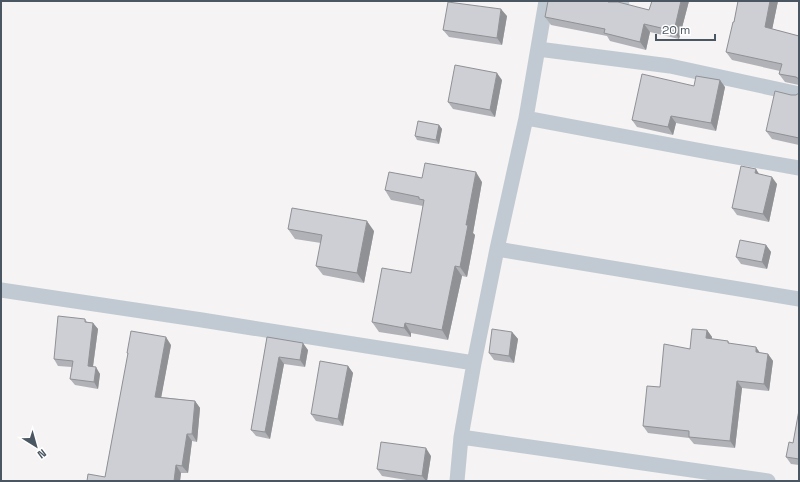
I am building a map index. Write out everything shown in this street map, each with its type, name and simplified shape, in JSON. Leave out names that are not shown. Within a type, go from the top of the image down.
[{"type":"street","points":[[457,481],[461,437],[474,363],[497,248],[526,118],[546,1]]},
{"type":"street","points":[[615,1],[622,1]]},
{"type":"street","points":[[538,49],[670,66],[799,94]]},
{"type":"street","points":[[526,118],[799,168]]},
{"type":"street","points":[[497,248],[799,299]]},
{"type":"street","points":[[1,290],[474,363]]},
{"type":"street","points":[[461,437],[768,481]]},
{"type":"building","points":[[548,1],[607,1],[618,2],[649,10],[652,1],[681,1],[674,31],[644,24],[640,42],[604,33],[605,29],[545,17]]},
{"type":"building","points":[[738,1],[770,1],[765,27],[799,36],[799,79],[796,77],[779,74],[782,64],[726,52]]},
{"type":"building","points":[[448,2],[501,9],[497,38],[443,30]]},
{"type":"building","points":[[455,65],[497,73],[490,110],[448,102]]},
{"type":"building","points":[[642,74],[694,86],[696,76],[720,80],[711,123],[671,116],[668,127],[632,120]]},
{"type":"building","points":[[775,91],[791,95],[796,95],[799,93],[799,138],[766,131]]},
{"type":"building","points":[[418,121],[439,125],[436,140],[415,136]]},
{"type":"building","points":[[425,163],[476,172],[460,267],[455,266],[442,330],[405,323],[404,328],[372,322],[382,268],[411,273],[424,200],[419,199],[419,197],[385,190],[389,172],[422,178]]},
{"type":"building","points":[[741,166],[756,169],[755,173],[772,177],[763,214],[732,208]]},
{"type":"building","points":[[292,208],[367,221],[357,273],[316,266],[322,235],[288,229]]},
{"type":"building","points":[[740,240],[766,245],[762,262],[736,257]]},
{"type":"building","points":[[58,316],[85,319],[85,322],[93,323],[88,366],[96,367],[94,382],[70,379],[73,361],[54,359]]},
{"type":"building","points":[[492,329],[512,332],[509,356],[489,353]]},
{"type":"building","points":[[692,329],[707,330],[706,338],[756,347],[756,352],[768,354],[764,384],[737,381],[730,441],[689,437],[689,431],[643,426],[647,386],[660,387],[664,344],[690,349]]},
{"type":"building","points":[[131,331],[166,337],[155,397],[195,401],[192,434],[187,434],[182,466],[176,465],[174,481],[87,481],[88,474],[105,477]]},
{"type":"building","points":[[267,337],[303,343],[300,360],[279,357],[265,432],[251,430]]},
{"type":"building","points":[[320,361],[348,366],[338,419],[311,414]]},
{"type":"building","points":[[799,410],[799,459],[786,457],[789,442],[793,443]]},
{"type":"building","points":[[381,442],[426,448],[422,476],[377,469]]}]
